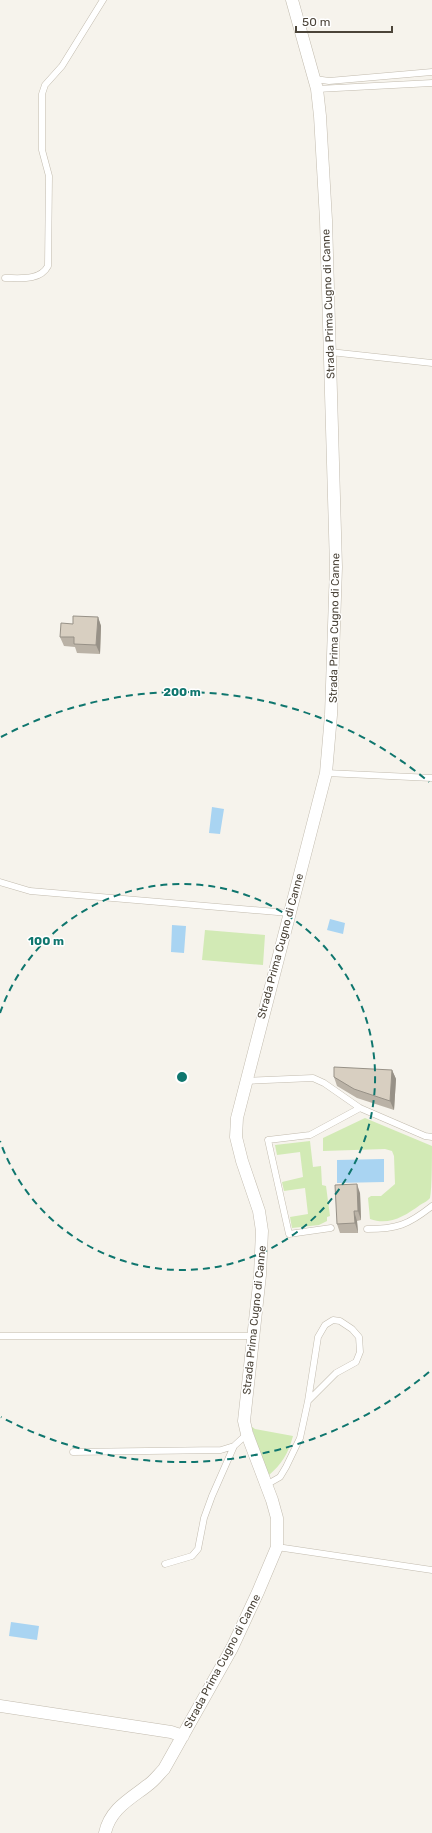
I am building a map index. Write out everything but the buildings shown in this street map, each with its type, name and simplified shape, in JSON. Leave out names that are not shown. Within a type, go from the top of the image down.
[{"type":"street","name":"Strada Prima Cugno di Canne","points":[[105,1833],[106,1825],[114,1812],[127,1800],[150,1784],[164,1769],[232,1648],[277,1547],[277,1518],[246,1434],[245,1408],[260,1276],[262,1231],[259,1211],[242,1161],[236,1137],[236,1118],[326,773],[331,715],[336,567],[326,220],[320,116],[316,84],[292,0]]},
{"type":"street","points":[[0,1706],[171,1732],[183,1736]]},
{"type":"lane","points":[[5,278],[36,277],[44,273],[48,266],[49,176],[42,150],[42,94],[45,85],[62,66],[103,0]]},
{"type":"lane","points":[[316,84],[329,81],[432,72]]},
{"type":"lane","points":[[316,84],[432,83]]},
{"type":"lane","points":[[330,352],[432,363]]},
{"type":"lane","points":[[326,773],[432,778]]},
{"type":"lane","points":[[0,882],[30,891],[289,912]]},
{"type":"lane","points":[[245,1081],[313,1078],[324,1083],[360,1108],[425,1136],[432,1137]]},
{"type":"lane","points":[[331,1228],[289,1234],[268,1140],[310,1135],[360,1108]]},
{"type":"lane","points":[[367,1228],[388,1229],[404,1225],[432,1206]]},
{"type":"lane","points":[[266,1485],[280,1477],[300,1438],[308,1401],[318,1336],[325,1325],[333,1320],[340,1321],[352,1329],[359,1337],[360,1352],[356,1362],[336,1373],[308,1401]]},
{"type":"lane","points":[[0,1336],[253,1336]]},
{"type":"lane","points":[[165,1564],[192,1556],[198,1548],[204,1518],[234,1446],[246,1434]]},
{"type":"lane","points":[[72,1452],[221,1450],[234,1446]]},
{"type":"lane","points":[[277,1547],[432,1570]]},
{"type":"green space","points":[[205,930],[265,935],[263,965],[202,960]]},
{"type":"green space","points":[[365,1118],[432,1146],[432,1181],[430,1198],[409,1213],[390,1221],[377,1221],[370,1219],[368,1198],[371,1196],[381,1196],[395,1184],[394,1156],[392,1151],[385,1149],[323,1151],[323,1138]]},
{"type":"green space","points":[[310,1141],[313,1167],[321,1166],[322,1185],[326,1186],[330,1216],[327,1217],[327,1221],[319,1225],[292,1228],[290,1217],[308,1214],[305,1188],[284,1191],[282,1182],[303,1177],[300,1152],[277,1155],[275,1145]]},
{"type":"green space","points":[[251,1426],[255,1429],[293,1436],[284,1458],[268,1476]]},
{"type":"water","points":[[212,807],[224,809],[220,834],[209,833]]},
{"type":"water","points":[[330,919],[345,923],[343,934],[327,930]]},
{"type":"water","points":[[172,925],[186,926],[184,953],[171,952]]},
{"type":"water","points":[[384,1159],[384,1182],[337,1183],[337,1160]]},
{"type":"water","points":[[11,1622],[39,1626],[37,1640],[9,1636]]}]
